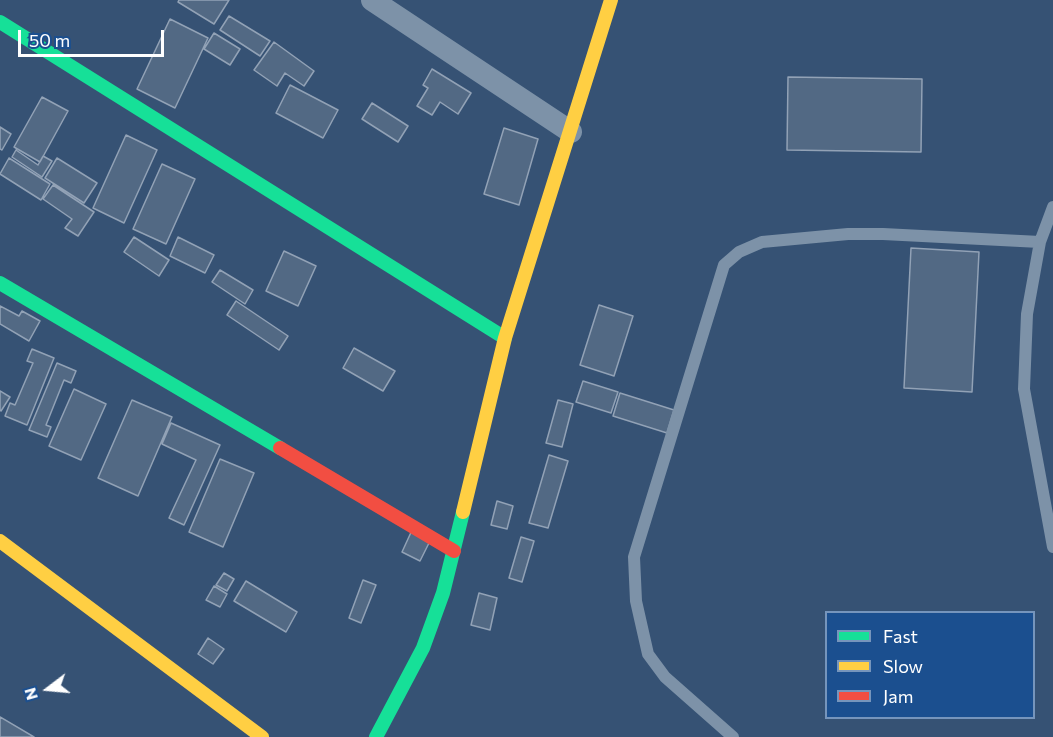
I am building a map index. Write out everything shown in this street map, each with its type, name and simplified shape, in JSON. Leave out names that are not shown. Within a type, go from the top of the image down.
[{"type":"street","points":[[372,0],[571,132]]},
{"type":"street","points":[[376,737],[423,648],[443,593],[505,338],[611,0]]},
{"type":"street","points":[[0,22],[505,338]]},
{"type":"street","points":[[0,283],[454,551]]},
{"type":"street","points":[[0,541],[262,737]]},
{"type":"lane","points":[[1053,207],[1040,242],[1027,314],[1024,389],[1053,548]]},
{"type":"lane","points":[[733,737],[665,677],[648,654],[636,601],[634,557],[724,265],[739,252],[762,242],[848,234],[1040,242]]},
{"type":"building","points":[[179,0],[229,0],[214,24],[178,2]]},
{"type":"building","points":[[229,16],[270,41],[260,56],[220,30]]},
{"type":"building","points":[[170,19],[208,38],[175,108],[137,89]]},
{"type":"building","points":[[214,33],[240,49],[230,65],[204,49]]},
{"type":"building","points":[[274,42],[314,71],[304,86],[285,73],[277,86],[254,70]]},
{"type":"building","points":[[432,69],[471,93],[458,114],[440,102],[432,115],[417,106],[428,88],[423,85]]},
{"type":"building","points":[[788,77],[922,79],[921,152],[787,150]]},
{"type":"building","points":[[290,85],[338,110],[323,138],[276,113]]},
{"type":"building","points":[[42,97],[68,111],[40,162],[14,147]]},
{"type":"building","points":[[372,103],[408,126],[398,142],[362,119]]},
{"type":"building","points":[[0,127],[11,134],[2,150],[0,149]]},
{"type":"building","points":[[504,128],[538,139],[519,205],[484,194]]},
{"type":"building","points":[[126,135],[157,150],[124,223],[93,208]]},
{"type":"building","points":[[16,150],[38,165],[43,156],[52,161],[42,177],[12,157]]},
{"type":"building","points":[[9,158],[50,184],[41,200],[0,174]]},
{"type":"building","points":[[57,158],[97,183],[84,203],[45,178]]},
{"type":"building","points":[[162,164],[195,179],[166,244],[133,229]]},
{"type":"building","points":[[53,185],[94,212],[78,236],[65,228],[72,219],[43,199]]},
{"type":"building","points":[[134,237],[169,260],[159,276],[124,252]]},
{"type":"building","points":[[178,237],[214,255],[205,273],[170,256]]},
{"type":"building","points":[[911,248],[979,252],[972,392],[904,388]]},
{"type":"building","points":[[284,251],[316,266],[298,306],[266,291]]},
{"type":"building","points":[[220,270],[253,290],[245,304],[212,282]]},
{"type":"building","points":[[236,301],[288,336],[279,350],[227,315]]},
{"type":"building","points":[[599,305],[633,316],[614,376],[580,365]]},
{"type":"building","points":[[0,306],[19,316],[22,311],[40,321],[29,341],[0,324]]},
{"type":"building","points":[[354,348],[395,371],[383,391],[343,368]]},
{"type":"building","points":[[32,349],[54,358],[27,425],[5,416],[10,403],[15,405],[33,363],[27,361]]},
{"type":"building","points":[[57,363],[76,371],[71,383],[64,380],[46,425],[51,427],[47,437],[29,430]]},
{"type":"building","points":[[583,381],[618,392],[611,413],[576,402]]},
{"type":"building","points":[[74,389],[106,404],[81,460],[49,446]]},
{"type":"building","points":[[0,391],[10,397],[1,411],[0,410]]},
{"type":"building","points":[[620,393],[674,410],[667,433],[613,416]]},
{"type":"building","points":[[132,400],[172,417],[138,496],[98,478]]},
{"type":"building","points":[[558,400],[573,404],[562,447],[546,443]]},
{"type":"building","points":[[171,423],[220,445],[184,525],[169,518],[196,460],[162,444]]},
{"type":"building","points":[[549,455],[568,461],[548,528],[529,523]]},
{"type":"building","points":[[220,459],[254,473],[223,547],[189,532]]},
{"type":"building","points":[[497,501],[513,506],[507,529],[491,525]]},
{"type":"building","points":[[413,528],[432,537],[420,561],[402,552]]},
{"type":"building","points":[[521,537],[534,541],[522,582],[509,578]]},
{"type":"building","points":[[224,573],[234,579],[227,591],[216,585]]},
{"type":"building","points":[[363,580],[376,585],[361,623],[349,618]]},
{"type":"building","points":[[246,581],[297,612],[286,632],[234,601]]},
{"type":"building","points":[[214,586],[227,594],[220,607],[206,600]]},
{"type":"building","points":[[479,593],[497,598],[490,630],[471,625]]},
{"type":"building","points":[[208,638],[224,649],[213,664],[198,654]]},
{"type":"building","points":[[0,717],[34,737],[0,737]]},
{"type":"traffic: fast","points":[[0,22],[505,338]]},
{"type":"traffic: fast","points":[[0,283],[280,448]]},
{"type":"traffic: fast","points":[[376,737],[423,648],[443,593],[463,512]]},
{"type":"traffic: slow","points":[[463,512],[505,338],[611,0]]},
{"type":"traffic: slow","points":[[0,541],[262,737]]},
{"type":"traffic: jam","points":[[280,448],[454,551]]}]
